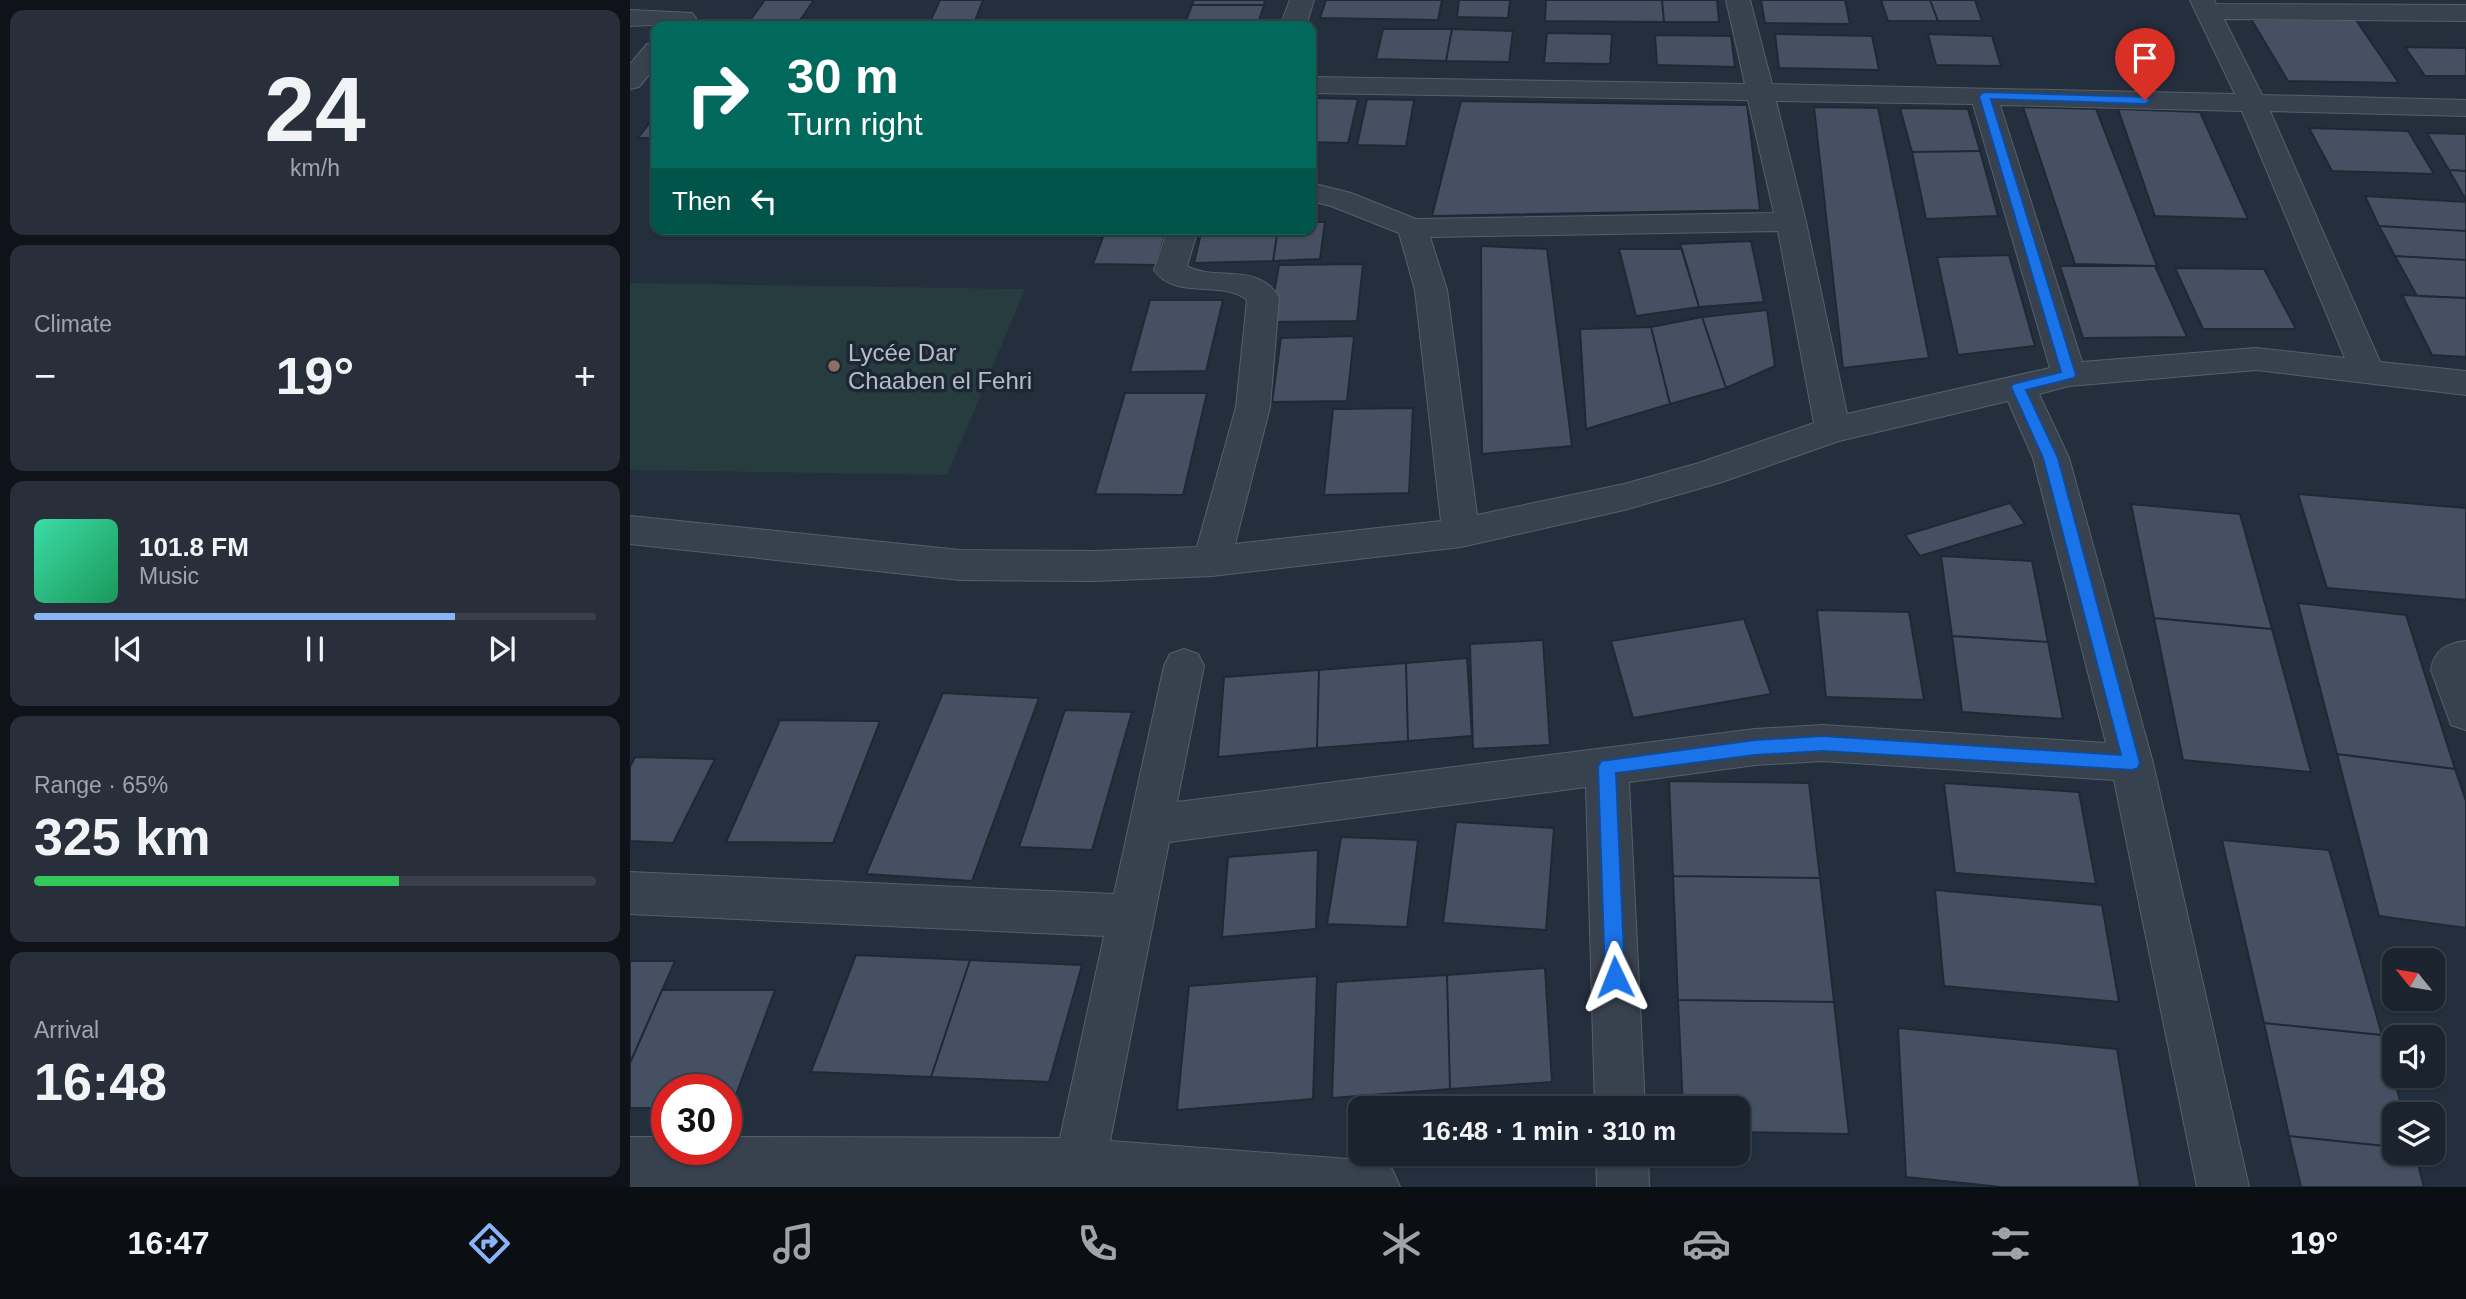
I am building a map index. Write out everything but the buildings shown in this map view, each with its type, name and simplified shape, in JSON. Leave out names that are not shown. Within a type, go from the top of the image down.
[{"type":"street","points":[[1295,21],[1302,0]]},
{"type":"street","points":[[1738,0],[1791,222],[1833,430]]},
{"type":"street","points":[[2368,372],[2253,104],[2205,5],[2466,13]]},
{"type":"street","points":[[630,18],[686,15]]},
{"type":"street","points":[[630,81],[651,56]]},
{"type":"street","points":[[1316,85],[1760,91],[2466,108]]},
{"type":"street","points":[[1984,96],[2069,375]]},
{"type":"street","points":[[1316,193],[1341,199],[1412,228],[1791,222]]},
{"type":"street","points":[[1412,228],[1431,290],[1461,533]]},
{"type":"street","points":[[1181,235],[1170,270],[1181,279],[1212,279],[1255,287],[1263,297],[1252,407],[1212,561]]},
{"type":"street","points":[[630,530],[960,565],[1096,566],[1212,561],[1461,533],[1624,497],[1694,478],[1833,430],[2069,375],[2256,359],[2466,383]]},
{"type":"street","points":[[2018,387],[2043,439],[2132,763],[2223,1187]]},
{"type":"street","points":[[2466,657],[2457,658],[2452,663],[2451,670],[2466,713]]},
{"type":"street","points":[[1076,1176],[1184,666]]},
{"type":"street","points":[[1152,825],[1755,747],[1823,743],[2132,763]]},
{"type":"street","points":[[1607,767],[1620,1096]]},
{"type":"street","points":[[630,893],[1133,916]]},
{"type":"street","points":[[630,1163],[1373,1187]]},
{"type":"street","points":[[1622,1166],[1623,1187]]},
{"type":"green space","points":[[630,283],[1025,289],[947,475],[630,470]]},
{"type":"place","name":"Lycée Dar Chaaben el Fehri","points":[[834,366]]},
{"type":"route","points":[[1615,977],[1607,767],[1755,747],[1823,743],[2132,763],[2051,458],[2018,387],[2069,375],[1984,96],[2145,100]]}]
